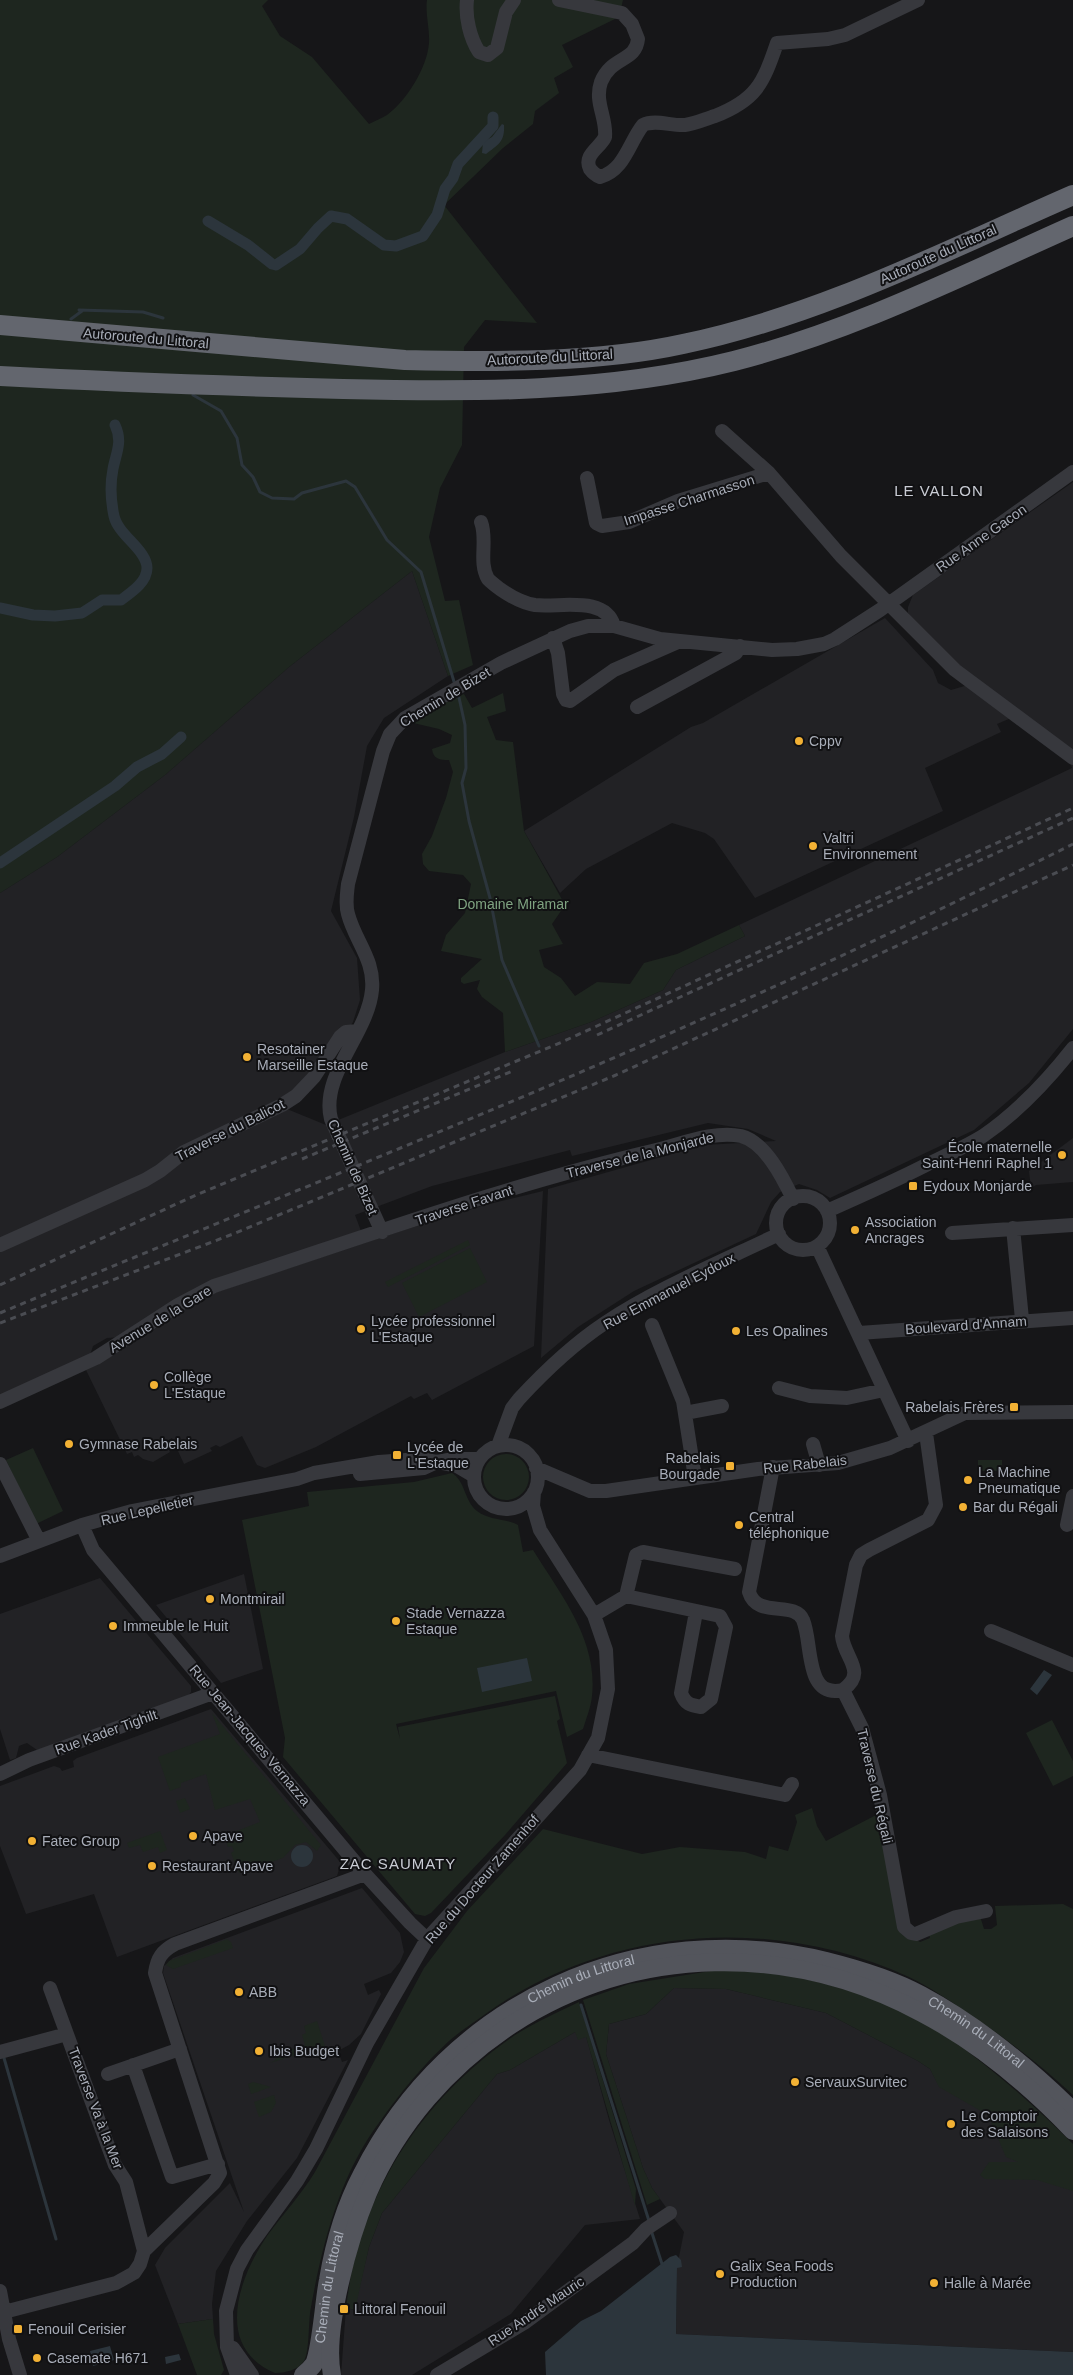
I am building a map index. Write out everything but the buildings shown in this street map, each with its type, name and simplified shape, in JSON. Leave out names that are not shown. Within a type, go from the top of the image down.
[{"type":"highway","name":"Autoroute du Littoral","points":[[0,325],[405,360],[457,361],[608,355],[682,345],[737,331],[810,307],[875,281],[1073,195]]},
{"type":"highway","name":"Autoroute du Littoral","points":[[0,376],[442,391],[519,390],[604,384],[687,372],[734,361],[827,332],[1073,226]]},
{"type":"main road","name":"Chemin du Littoral","points":[[303,2375],[314,2363],[328,2277],[338,2233],[350,2200],[373,2153],[402,2108],[454,2052],[496,2019],[544,1991],[600,1967],[655,1954],[741,1948],[788,1953],[850,1967],[920,1994],[960,2018],[1011,2056],[1073,2111]]},
{"type":"main road","name":"Chemin du Littoral","points":[[332,2375],[331,2341],[352,2233],[384,2159],[408,2122],[445,2080],[483,2044],[550,2002],[622,1974],[658,1967],[740,1962],[805,1970],[870,1989],[894,1999],[950,2029],[1029,2089],[1073,2131]]},
{"type":"street","points":[[467,0],[467,16],[474,42],[479,52],[488,55],[497,48],[506,12],[514,0]]},
{"type":"street","points":[[559,0],[622,13],[632,24],[638,39],[634,52],[608,68],[599,90],[605,136],[589,157],[588,162],[592,172],[600,177],[611,171],[622,161],[643,125],[649,122],[668,125],[688,125],[735,108],[745,102],[754,94],[762,81],[777,43],[828,39],[845,35],[918,0]]},
{"type":"street","points":[[722,431],[769,473],[841,556],[955,670],[1073,758]]},
{"type":"street","name":"Rue Anne Gacon","points":[[889,604],[1073,472]]},
{"type":"street","name":"Impasse Charmasson","points":[[587,478],[596,523],[602,526],[629,522],[678,501],[769,473]]},
{"type":"street","points":[[481,522],[485,532],[484,566],[488,579],[495,585],[512,597],[534,605],[580,606],[605,611],[610,615],[614,626]]},
{"type":"street","name":"Chemin de Bizet","points":[[382,1232],[331,1120],[328,1106],[332,1087],[358,1031],[372,991],[372,972],[368,958],[348,916],[348,884],[383,751],[390,734],[399,722],[500,663],[580,627],[614,626],[660,639],[785,650],[817,646],[835,639],[889,604]]},
{"type":"street","points":[[553,638],[558,653],[564,694],[566,700],[570,701],[614,670],[681,641]]},
{"type":"street","points":[[637,708],[736,653],[740,646]]},
{"type":"street","name":"Traverse du Balicot","points":[[0,1245],[145,1180],[184,1152],[282,1105],[306,1087],[340,1037],[346,1032],[358,1031]]},
{"type":"street","points":[[827,1211],[964,1147],[983,1135],[1039,1088],[1073,1048]]},
{"type":"street","name":"Traverse de la Monjarde","points":[[546,1179],[606,1162],[721,1135],[742,1137],[764,1151],[780,1174],[793,1199]]},
{"type":"street","name":"Traverse Favant","points":[[382,1232],[546,1179]]},
{"type":"street","points":[[808,1197],[822,1204],[827,1211],[830,1226],[828,1234],[817,1246],[809,1249],[791,1247],[779,1234],[777,1218],[780,1210],[793,1199],[808,1197]]},
{"type":"street","points":[[952,1232],[1073,1225]]},
{"type":"street","points":[[1012,1228],[1022,1320]]},
{"type":"street","name":"Avenue de la Gare","points":[[0,1402],[96,1358],[178,1305],[214,1286],[382,1232]]},
{"type":"street","name":"Rue Emmanuel Eydoux","points":[[498,1446],[512,1408],[525,1392],[582,1339],[605,1322],[648,1298],[779,1234]]},
{"type":"street","points":[[817,1246],[908,1441]]},
{"type":"street","name":"Boulevard d'Annam","points":[[859,1333],[1022,1320],[1073,1318]]},
{"type":"street","points":[[652,1325],[682,1401],[695,1478]]},
{"type":"street","points":[[780,1388],[810,1396],[847,1398],[884,1390]]},
{"type":"street","points":[[685,1413],[722,1406]]},
{"type":"street","name":"Rue Rabelais","points":[[536,1468],[590,1491],[606,1492],[773,1467],[838,1463],[908,1441],[964,1413],[1073,1412]]},
{"type":"street","points":[[507,1423],[517,1447]]},
{"type":"street","points":[[773,1467],[749,1592],[751,1599],[756,1604],[772,1609],[798,1613],[806,1628],[813,1670],[820,1686],[826,1690],[843,1690],[850,1685],[854,1677],[853,1664],[843,1645],[842,1636],[858,1560],[861,1555],[869,1550],[928,1520],[936,1505],[926,1432]]},
{"type":"street","points":[[813,1444],[819,1465]]},
{"type":"street","points":[[498,1446],[517,1447],[526,1452],[536,1468],[535,1489],[526,1502],[507,1509],[500,1509],[486,1502],[476,1491],[474,1476],[479,1459],[487,1451],[498,1446]]},
{"type":"street","name":"Rue Lepelletier","points":[[0,1556],[82,1525],[132,1511],[298,1479],[314,1473],[379,1462],[420,1459],[457,1466],[474,1476]]},
{"type":"street","name":"Rue Lepelletier","points":[[437,1462],[454,1459],[479,1459]]},
{"type":"street","points":[[0,1464],[40,1541]]},
{"type":"street","points":[[535,1489],[562,1480]]},
{"type":"street","name":"Rue du Docteur Zamenhof","points":[[237,2375],[227,2348],[226,2311],[230,2290],[246,2250],[297,2181],[316,2149],[367,2043],[427,1939],[580,1770],[598,1738],[608,1689],[606,1650],[594,1615],[540,1530],[533,1506],[535,1489]]},
{"type":"street","points":[[1067,1525],[1073,1496]]},
{"type":"street","name":"Rue du Docteur Zamenhof","points":[[507,1509],[528,1520],[540,1530]]},
{"type":"street","name":"Rue Jean-Jacques Vernazza","points":[[82,1525],[93,1550],[365,1874],[427,1939]]},
{"type":"street","points":[[626,1596],[636,1555],[643,1552],[735,1569]]},
{"type":"street","points":[[594,1615],[626,1596],[720,1616],[726,1627],[711,1699],[701,1707],[688,1705],[681,1693],[696,1612]]},
{"type":"street","points":[[991,1631],[1073,1665]]},
{"type":"street","name":"Traverse du Régali","points":[[843,1690],[862,1728],[880,1795],[904,1927],[911,1933],[916,1934],[956,1917],[986,1911]]},
{"type":"street","name":"Rue Kader Tighilt","points":[[0,1774],[29,1760],[213,1692]]},
{"type":"street","points":[[588,1756],[785,1794],[792,1784]]},
{"type":"street","points":[[4,2312],[121,2281],[134,2273],[140,2264],[144,2251],[214,2183],[220,2174],[155,1973],[157,1961],[164,1950],[175,1944],[365,1874]]},
{"type":"street","name":"Traverse Va à la Mer","points":[[50,1988],[115,2165],[126,2182],[144,2251]]},
{"type":"street","points":[[0,2052],[67,2034]]},
{"type":"street","points":[[108,2074],[180,2050]]},
{"type":"street","points":[[134,2065],[172,2177],[218,2164]]},
{"type":"street","name":"Rue André Mauric","points":[[437,2375],[524,2323],[672,2216]]},
{"type":"street","points":[[0,2290],[20,2375]]},
{"type":"street","name":"Rue du Docteur Zamenhof","points":[[226,2334],[239,2359],[252,2375]]},
{"type":"shaded area","points":[[502,124],[504,125],[504,131],[500,142],[486,154],[482,153],[483,142],[492,137]]},
{"type":"shaded area","points":[[1073,482],[1073,751],[960,668],[923,634],[908,613],[908,607],[913,595]]},
{"type":"shaded area","points":[[412,571],[448,676],[384,718],[367,746],[354,817],[331,911],[357,958],[360,1000],[353,1022],[308,1093],[287,1109],[326,1125],[505,1052],[591,1022],[663,990],[676,970],[745,936],[739,925],[1072,768],[1070,761],[1073,760],[1073,1029],[1029,1083],[974,1130],[830,1198],[817,1190],[799,1184],[780,1192],[771,1202],[756,1234],[634,1291],[578,1327],[541,1358],[548,1189],[704,1145],[776,1141],[748,1129],[708,1123],[572,1156],[570,1150],[432,1186],[355,1215],[361,1231],[211,1285],[122,1337],[107,1338],[93,1346],[90,1355],[0,1398],[0,893],[57,857],[165,775],[289,667]]},
{"type":"shaded area","points":[[885,618],[933,670],[938,683],[951,690],[968,685],[1011,718],[997,724],[1001,732],[925,768],[943,811],[755,898],[714,839],[705,833],[672,823],[586,869],[560,893],[524,831],[691,727],[703,723]]},
{"type":"shaded area","name":"École maternelle Saint-Henri Raphel 1","points":[[1073,1138],[1073,1182],[1036,1185],[1031,1188],[1029,1171]]},
{"type":"shaded area","name":"Lycée professionnel L'Estaque","points":[[543,1191],[534,1346],[432,1400],[427,1393],[414,1399],[411,1396],[316,1447],[265,1468],[257,1465],[242,1436],[220,1447],[216,1445],[210,1448],[212,1451],[184,1464],[172,1438],[165,1442],[170,1452],[153,1462],[143,1459],[138,1455],[134,1457],[132,1452],[127,1454],[86,1370],[117,1353],[179,1311],[217,1292],[404,1230],[485,1205]]},
{"type":"shaded area","points":[[244,1574],[263,1669],[221,1683],[156,1605]]},
{"type":"shaded area","points":[[100,1578],[191,1686],[191,1692],[188,1696],[45,1748],[37,1750],[27,1743],[24,1744],[19,1746],[16,1758],[10,1760],[0,1729],[0,1614]]},
{"type":"shaded area","points":[[527,1658],[532,1681],[482,1692],[477,1668]]},
{"type":"shaded area","points":[[1044,1670],[1052,1675],[1037,1695],[1030,1689]]},
{"type":"shaded area","points":[[211,1709],[341,1863],[337,1876],[117,1957],[94,1894],[26,1914],[0,1846],[0,1786],[54,1766],[62,1771],[74,1767],[73,1761],[77,1758]]},
{"type":"shaded area","points":[[302,1845],[310,1848],[313,1856],[310,1864],[302,1867],[294,1864],[291,1856],[294,1848]]},
{"type":"shaded area","points":[[362,1888],[400,1933],[404,1952],[400,1962],[391,1973],[364,1984],[368,1995],[379,1990],[381,1994],[361,2034],[349,2045],[338,2051],[342,2062],[348,2060],[297,2158],[247,2221],[216,2271],[212,2304],[213,2319],[178,2324],[155,2265],[165,2248],[230,2183],[244,2212],[163,1973],[164,1966],[173,1958]]},
{"type":"shaded area","points":[[674,1988],[726,1989],[826,2013],[918,2061],[930,2069],[940,2087],[1002,2110],[1073,2178],[1073,2352],[676,2334],[677,2267],[684,2232],[652,2188],[643,2168],[606,2054],[609,2024],[646,2014]]},
{"type":"shaded area","points":[[575,2032],[586,2036],[609,2120],[640,2219],[585,2225],[511,2314],[412,2375],[341,2375],[346,2308],[354,2310],[369,2247],[382,2213],[497,2074],[510,2070]]},
{"type":"shaded area","points":[[676,2255],[681,2260],[682,2267],[677,2268],[676,2334],[1073,2352],[1073,2375],[546,2375],[545,2352],[581,2321],[601,2311],[670,2257]]},
{"type":"shaded area","points":[[110,2346],[114,2360],[93,2366],[90,2351]]},
{"type":"shaded area","points":[[179,2354],[181,2360],[166,2364],[165,2357]]},
{"type":"green space","points":[[0,0],[268,0],[262,6],[280,36],[312,57],[369,124],[387,115],[402,101],[420,73],[429,43],[427,0],[623,0],[619,17],[562,45],[573,67],[554,78],[559,93],[535,111],[533,124],[503,148],[444,205],[537,323],[485,320],[464,347],[462,445],[440,488],[429,537],[445,601],[459,600],[473,665],[448,676],[412,571],[289,667],[165,775],[57,857],[0,893]]},
{"type":"green space","name":"Domaine Miramar","points":[[503,693],[506,711],[487,717],[496,740],[513,742],[524,831],[565,905],[552,924],[563,944],[539,950],[544,967],[561,978],[575,996],[597,982],[630,984],[644,963],[677,954],[739,925],[745,936],[676,970],[663,990],[591,1022],[505,1052],[503,1013],[482,997],[477,989],[480,980],[464,984],[461,982],[461,978],[482,959],[441,951],[446,935],[465,913],[471,884],[463,875],[429,871],[423,864],[422,854],[432,836],[453,772],[449,760],[437,758],[432,749],[450,743],[452,735],[439,729],[409,722],[431,709],[464,694],[472,708]]},
{"type":"green space","points":[[468,1240],[470,1245],[388,1287],[385,1282]]},
{"type":"green space","points":[[470,1248],[487,1282],[419,1317],[402,1283]]},
{"type":"green space","points":[[33,1448],[63,1511],[36,1524],[6,1460]]},
{"type":"green space","points":[[506,1454],[519,1458],[525,1464],[529,1477],[525,1490],[519,1496],[506,1500],[493,1496],[487,1490],[483,1477],[487,1464],[493,1458]]},
{"type":"green space","points":[[978,1460],[1002,1460],[1002,1471],[978,1471]]},
{"type":"green space","points":[[452,1473],[460,1481],[470,1502],[477,1511],[487,1516],[518,1525],[523,1552],[533,1550],[566,1601],[583,1637],[589,1656],[592,1675],[592,1696],[583,1729],[567,1737],[556,1691],[396,1724],[400,1739],[398,1727],[555,1696],[560,1719],[557,1721],[567,1763],[505,1835],[431,1913],[425,1916],[415,1914],[283,1757],[285,1738],[242,1520],[309,1506],[307,1492],[414,1482]]},
{"type":"green space","points":[[212,1713],[321,1845],[317,1851],[306,1842],[295,1845],[283,1858],[239,1873],[231,1853],[234,1851],[232,1846],[228,1847],[224,1836],[260,1822],[250,1799],[215,1810],[206,1774],[181,1783],[181,1787],[170,1791],[158,1757],[220,1734]]},
{"type":"green space","points":[[1052,1720],[1073,1761],[1073,1776],[1053,1786],[1026,1733]]},
{"type":"green space","points":[[185,1798],[190,1809],[180,1813],[176,1801]]},
{"type":"green space","points":[[812,1808],[817,1826],[826,1841],[878,1814],[902,1930],[920,1942],[930,1938],[928,1931],[980,1916],[984,1929],[991,1929],[997,1925],[995,1906],[1063,1904],[1073,1909],[1073,2095],[1013,2045],[942,1996],[909,1977],[856,1957],[802,1944],[746,1938],[691,1939],[636,1947],[583,1963],[532,1985],[461,2031],[430,2060],[404,2089],[367,2141],[354,2163],[335,2209],[316,2282],[304,2361],[298,2367],[291,2370],[275,2373],[256,2361],[244,2347],[238,2330],[237,2311],[247,2272],[257,2253],[267,2236],[315,2172],[424,1968],[467,1911],[543,1829],[642,1854],[680,1847],[745,1852],[766,1859],[769,1846],[788,1851],[797,1822],[795,1815]]},
{"type":"green space","points":[[160,1831],[167,1850],[160,1853],[158,1847],[143,1852],[140,1845],[129,1848],[127,1843]]},
{"type":"green space","points":[[227,1939],[231,1942],[233,1948],[173,1969],[166,1965],[169,1961]]},
{"type":"green space","points":[[711,1971],[745,1971],[780,1975],[831,1985],[907,2013],[929,2025],[998,2075],[1073,2144],[1073,2191],[1037,2180],[985,2179],[980,2175],[989,2162],[1018,2162],[1006,2157],[988,2115],[939,2087],[930,2069],[918,2061],[826,2013],[726,1989],[674,1988],[646,2014],[609,2024],[606,2054],[643,2168],[652,2188],[660,2199],[647,2205],[583,2000],[629,1984]]},
{"type":"green space","points":[[579,2002],[636,2189],[635,2206],[586,2037],[578,2040],[575,2032],[510,2070],[497,2074],[382,2213],[369,2247],[355,2310],[346,2308],[353,2267],[364,2228],[379,2191],[398,2156],[421,2124],[447,2093],[476,2065],[508,2040],[534,2024]]},
{"type":"green space","points":[[317,2021],[325,2046],[270,2063],[276,2060],[274,2055],[305,2045],[302,2035],[306,2033],[304,2026]]},
{"type":"green space","points":[[253,2082],[271,2087],[251,2094],[248,2084]]},
{"type":"green space","points":[[274,2095],[276,2103],[271,2112],[259,2117],[254,2102]]},
{"type":"green space","points":[[213,2319],[214,2334],[224,2370],[221,2375],[197,2375],[178,2324]]},
{"type":"waterway","points":[[208,221],[248,245],[272,264],[276,265],[300,249],[331,216],[347,219],[384,245],[396,246],[423,236],[437,215],[445,189],[453,178],[458,164],[493,126],[493,117]]},
{"type":"waterway","points":[[79,310],[143,312],[163,318]]},
{"type":"waterway","points":[[71,319],[82,311]]},
{"type":"waterway","points":[[193,395],[221,411],[237,438],[242,465],[253,477],[260,492],[272,498],[294,499],[302,493],[346,481],[355,487],[387,540],[421,572],[455,685]]},
{"type":"waterway","points":[[0,608],[33,615],[55,616],[82,613],[102,600],[121,600],[142,582],[147,568],[146,561],[121,530],[114,516],[111,481],[119,442],[115,425]]},
{"type":"waterway","points":[[458,693],[465,725],[466,768],[462,783],[469,821],[490,898],[502,960],[539,1046]]},
{"type":"waterway","points":[[0,863],[115,786],[137,767],[162,754],[181,737]]},
{"type":"waterway","points":[[581,2005],[649,2221]]},
{"type":"waterway","points":[[4,2058],[56,2239]]},
{"type":"waterway","points":[[651,2230],[662,2264]]},
{"type":"railway","points":[[0,1285],[196,1195],[562,1042],[1073,808]]},
{"type":"railway","points":[[597,1035],[1073,818]]},
{"type":"railway","points":[[0,1313],[605,1062],[918,920],[1073,844]]},
{"type":"railway","points":[[0,1323],[233,1234],[616,1075],[1073,865]]},
{"type":"railway","points":[[302,1159],[515,1070]]},
{"type":"place","name":"Cppv","points":[[799,741]]},
{"type":"place","name":"Valtri Environnement","points":[[813,846]]},
{"type":"place","name":"Resotainer Marseille Estaque","points":[[247,1057]]},
{"type":"place","name":"École maternelle Saint-Henri Raphel 1","points":[[1062,1155]]},
{"type":"place","name":"Eydoux Monjarde","points":[[913,1186]]},
{"type":"place","name":"Association Ancrages","points":[[855,1230]]},
{"type":"place","name":"Lycée professionnel L'Estaque","points":[[361,1329]]},
{"type":"place","name":"Les Opalines","points":[[736,1331]]},
{"type":"place","name":"Collège L'Estaque","points":[[154,1385]]},
{"type":"place","name":"Rabelais Frères","points":[[1014,1407]]},
{"type":"place","name":"Gymnase Rabelais","points":[[69,1444]]},
{"type":"place","name":"Lycée de L'Estaque","points":[[397,1455]]},
{"type":"place","name":"Rabelais Bourgade","points":[[730,1466]]},
{"type":"place","name":"La Machine Pneumatique","points":[[968,1480]]},
{"type":"place","name":"Bar du Régali","points":[[963,1507]]},
{"type":"place","name":"Central téléphonique","points":[[739,1525]]},
{"type":"place","name":"Montmirail","points":[[210,1599]]},
{"type":"place","name":"Stade Vernazza Estaque","points":[[396,1621]]},
{"type":"place","name":"Immeuble le Huit","points":[[113,1626]]},
{"type":"place","name":"Apave","points":[[193,1836]]},
{"type":"place","name":"Fatec Group","points":[[32,1841]]},
{"type":"place","name":"Restaurant Apave","points":[[152,1866]]},
{"type":"place","name":"ABB","points":[[239,1992]]},
{"type":"place","name":"Ibis Budget","points":[[259,2051]]},
{"type":"place","name":"ServauxSurvitec","points":[[795,2082]]},
{"type":"place","name":"Le Comptoir des Salaisons","points":[[951,2124]]},
{"type":"place","name":"Galix Sea Foods Production","points":[[720,2274]]},
{"type":"place","name":"Halle à Marée","points":[[934,2283]]},
{"type":"place","name":"Littoral Fenouil","points":[[344,2309]]},
{"type":"place","name":"Fenouil Cerisier","points":[[18,2329]]},
{"type":"place","name":"Casemate H671","points":[[37,2358]]},
{"type":"district","name":"LE VALLON","points":[[939,491]]},
{"type":"district","name":"ZAC SAUMATY","points":[[398,1864]]}]
